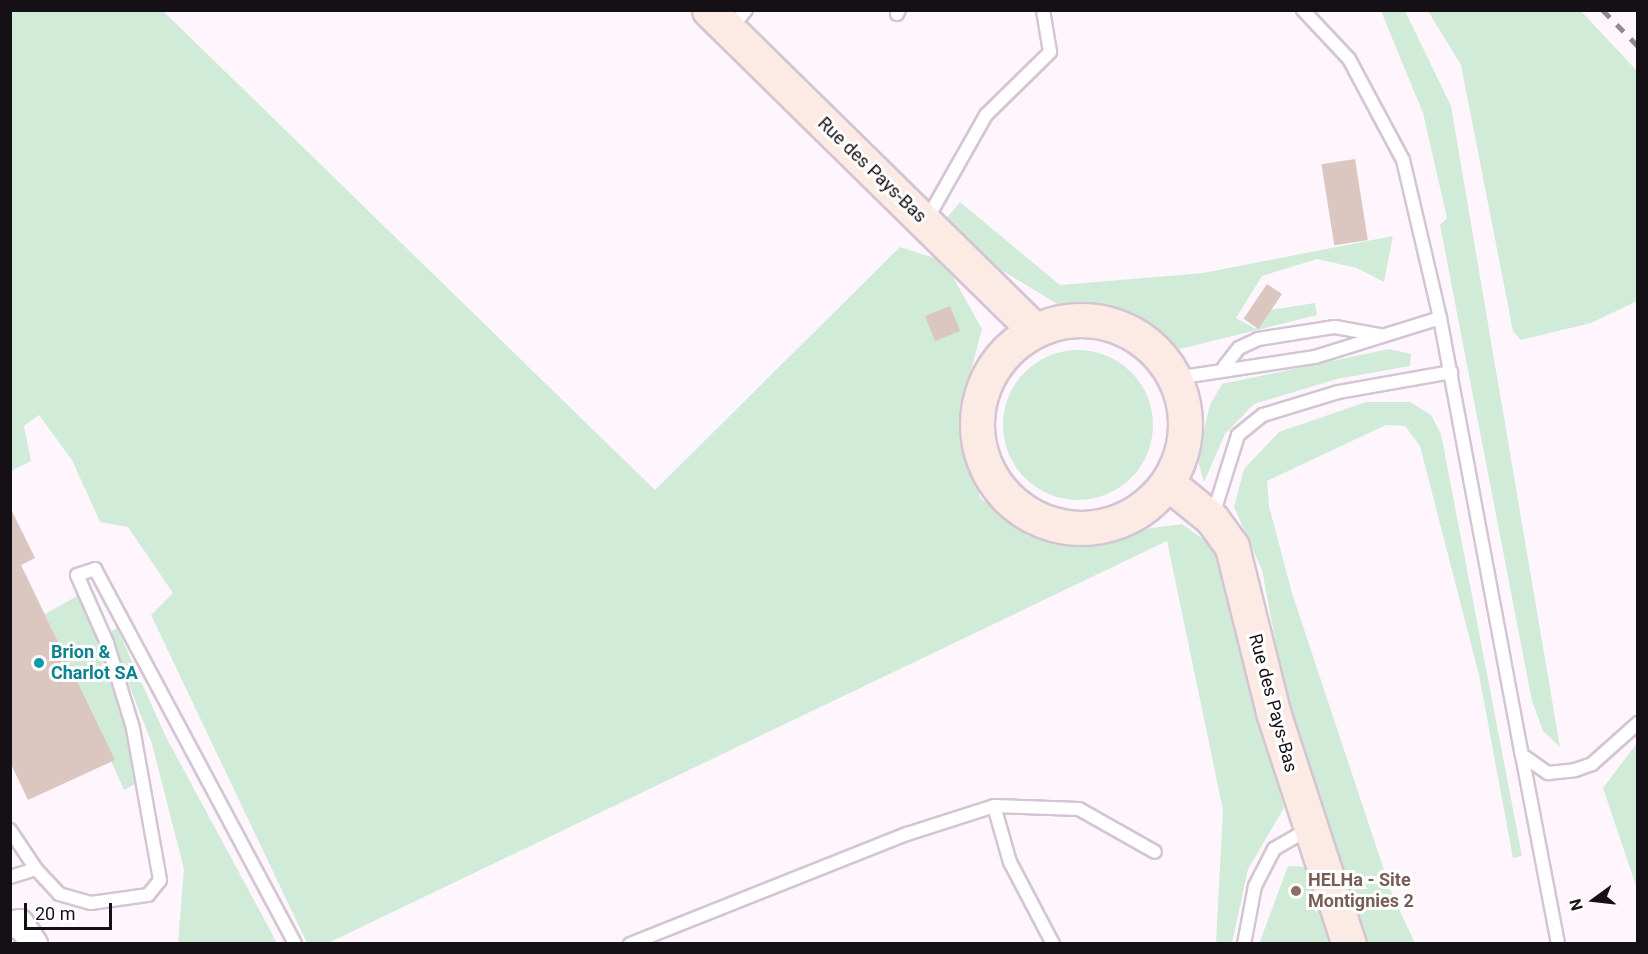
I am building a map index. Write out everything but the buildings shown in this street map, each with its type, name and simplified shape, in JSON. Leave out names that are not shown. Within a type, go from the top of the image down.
[{"type":"street","name":"Rue des Pays-Bas","points":[[728,17],[926,222],[1035,330]]},
{"type":"street","points":[[1066,320],[1120,328],[1157,351],[1176,378],[1185,413],[1182,450],[1168,483],[1144,508],[1113,524],[1079,529],[1046,522],[1008,496],[993,479],[980,447],[977,412],[987,379],[1007,350],[1035,330],[1066,320]]},
{"type":"street","name":"Rue des Pays-Bas","points":[[1168,483],[1212,519],[1232,547],[1244,585],[1273,712],[1309,828],[1349,944]]},
{"type":"lane","points":[[926,222],[986,115],[1050,52],[1043,10]]},
{"type":"lane","points":[[1303,10],[1349,59],[1403,160],[1451,372],[1558,944]]},
{"type":"lane","points":[[1176,378],[1224,367],[1315,357],[1440,318]]},
{"type":"lane","points":[[1224,367],[1239,348],[1258,339],[1335,327],[1384,335]]},
{"type":"lane","points":[[1212,519],[1238,435],[1263,415],[1338,392],[1451,372]]},
{"type":"lane","points":[[10,830],[36,869],[59,894],[92,903],[148,895],[160,880],[133,728],[107,643],[77,575],[95,569],[295,943]]},
{"type":"lane","points":[[1522,755],[1548,773],[1575,770],[1592,764],[1638,723]]},
{"type":"lane","points":[[994,806],[1010,862],[1053,944]]},
{"type":"lane","points":[[630,944],[907,834],[994,806],[1079,808],[1155,852]]},
{"type":"lane","points":[[1244,944],[1255,886],[1274,849],[1309,828]]},
{"type":"lane","points":[[10,878],[36,869]]},
{"type":"green space","points":[[10,11],[163,11],[655,490],[900,247],[944,261],[982,329],[963,400],[961,433],[980,498],[1028,536],[1105,542],[1136,530],[1182,524],[1217,549],[1284,808],[1248,869],[1232,943],[1216,943],[1223,810],[1167,541],[328,943],[307,943],[151,615],[173,593],[128,527],[100,522],[72,460],[39,415],[24,426],[31,461],[11,471]]},
{"type":"green space","points":[[1381,11],[1405,11],[1451,106],[1560,747],[1543,731],[1532,701],[1440,225],[1447,218],[1423,113]]},
{"type":"green space","points":[[1428,11],[1581,11],[1637,71],[1637,301],[1591,323],[1521,340],[1513,331],[1461,65]]},
{"type":"green space","points":[[960,202],[1060,285],[1203,273],[1393,236],[1384,282],[1357,268],[1317,259],[1262,276],[1236,318],[1256,329],[1270,310],[1315,303],[1317,315],[1180,349],[1112,305],[1059,305],[991,264],[946,219]]},
{"type":"green space","points":[[1389,349],[1411,354],[1410,366],[1337,379],[1254,404],[1225,434],[1204,482],[1197,457],[1210,405],[1222,384]]},
{"type":"green space","points":[[1078,350],[1093,351],[1107,356],[1131,372],[1147,396],[1152,410],[1152,440],[1147,454],[1131,478],[1107,494],[1093,499],[1078,500],[1063,499],[1049,494],[1025,478],[1009,454],[1004,440],[1003,425],[1004,410],[1009,396],[1025,372],[1049,356],[1063,351]]},
{"type":"green space","points":[[1366,402],[1410,402],[1431,415],[1441,434],[1522,856],[1513,858],[1479,675],[1420,446],[1405,426],[1386,425],[1267,481],[1269,506],[1292,593],[1393,897],[1415,943],[1366,943],[1292,729],[1262,570],[1234,507],[1244,469],[1279,432]]},
{"type":"green space","points":[[77,596],[96,629],[142,780],[124,790],[45,614]]},
{"type":"green space","points":[[117,628],[166,737],[277,943],[178,943],[184,869],[152,744],[109,633]]},
{"type":"green space","points":[[1637,743],[1638,883],[1636,886],[1603,788]]},
{"type":"green space","name":"HELHa - Site Montignies 2","points":[[1288,866],[1308,867],[1337,943],[1259,944]]},
{"type":"railway","points":[[1603,10],[1638,46]]},
{"type":"place","name":"Brion & Charlot SA","points":[[39,663]]},
{"type":"place","name":"HELHa - Site Montignies 2","points":[[1296,891]]}]
